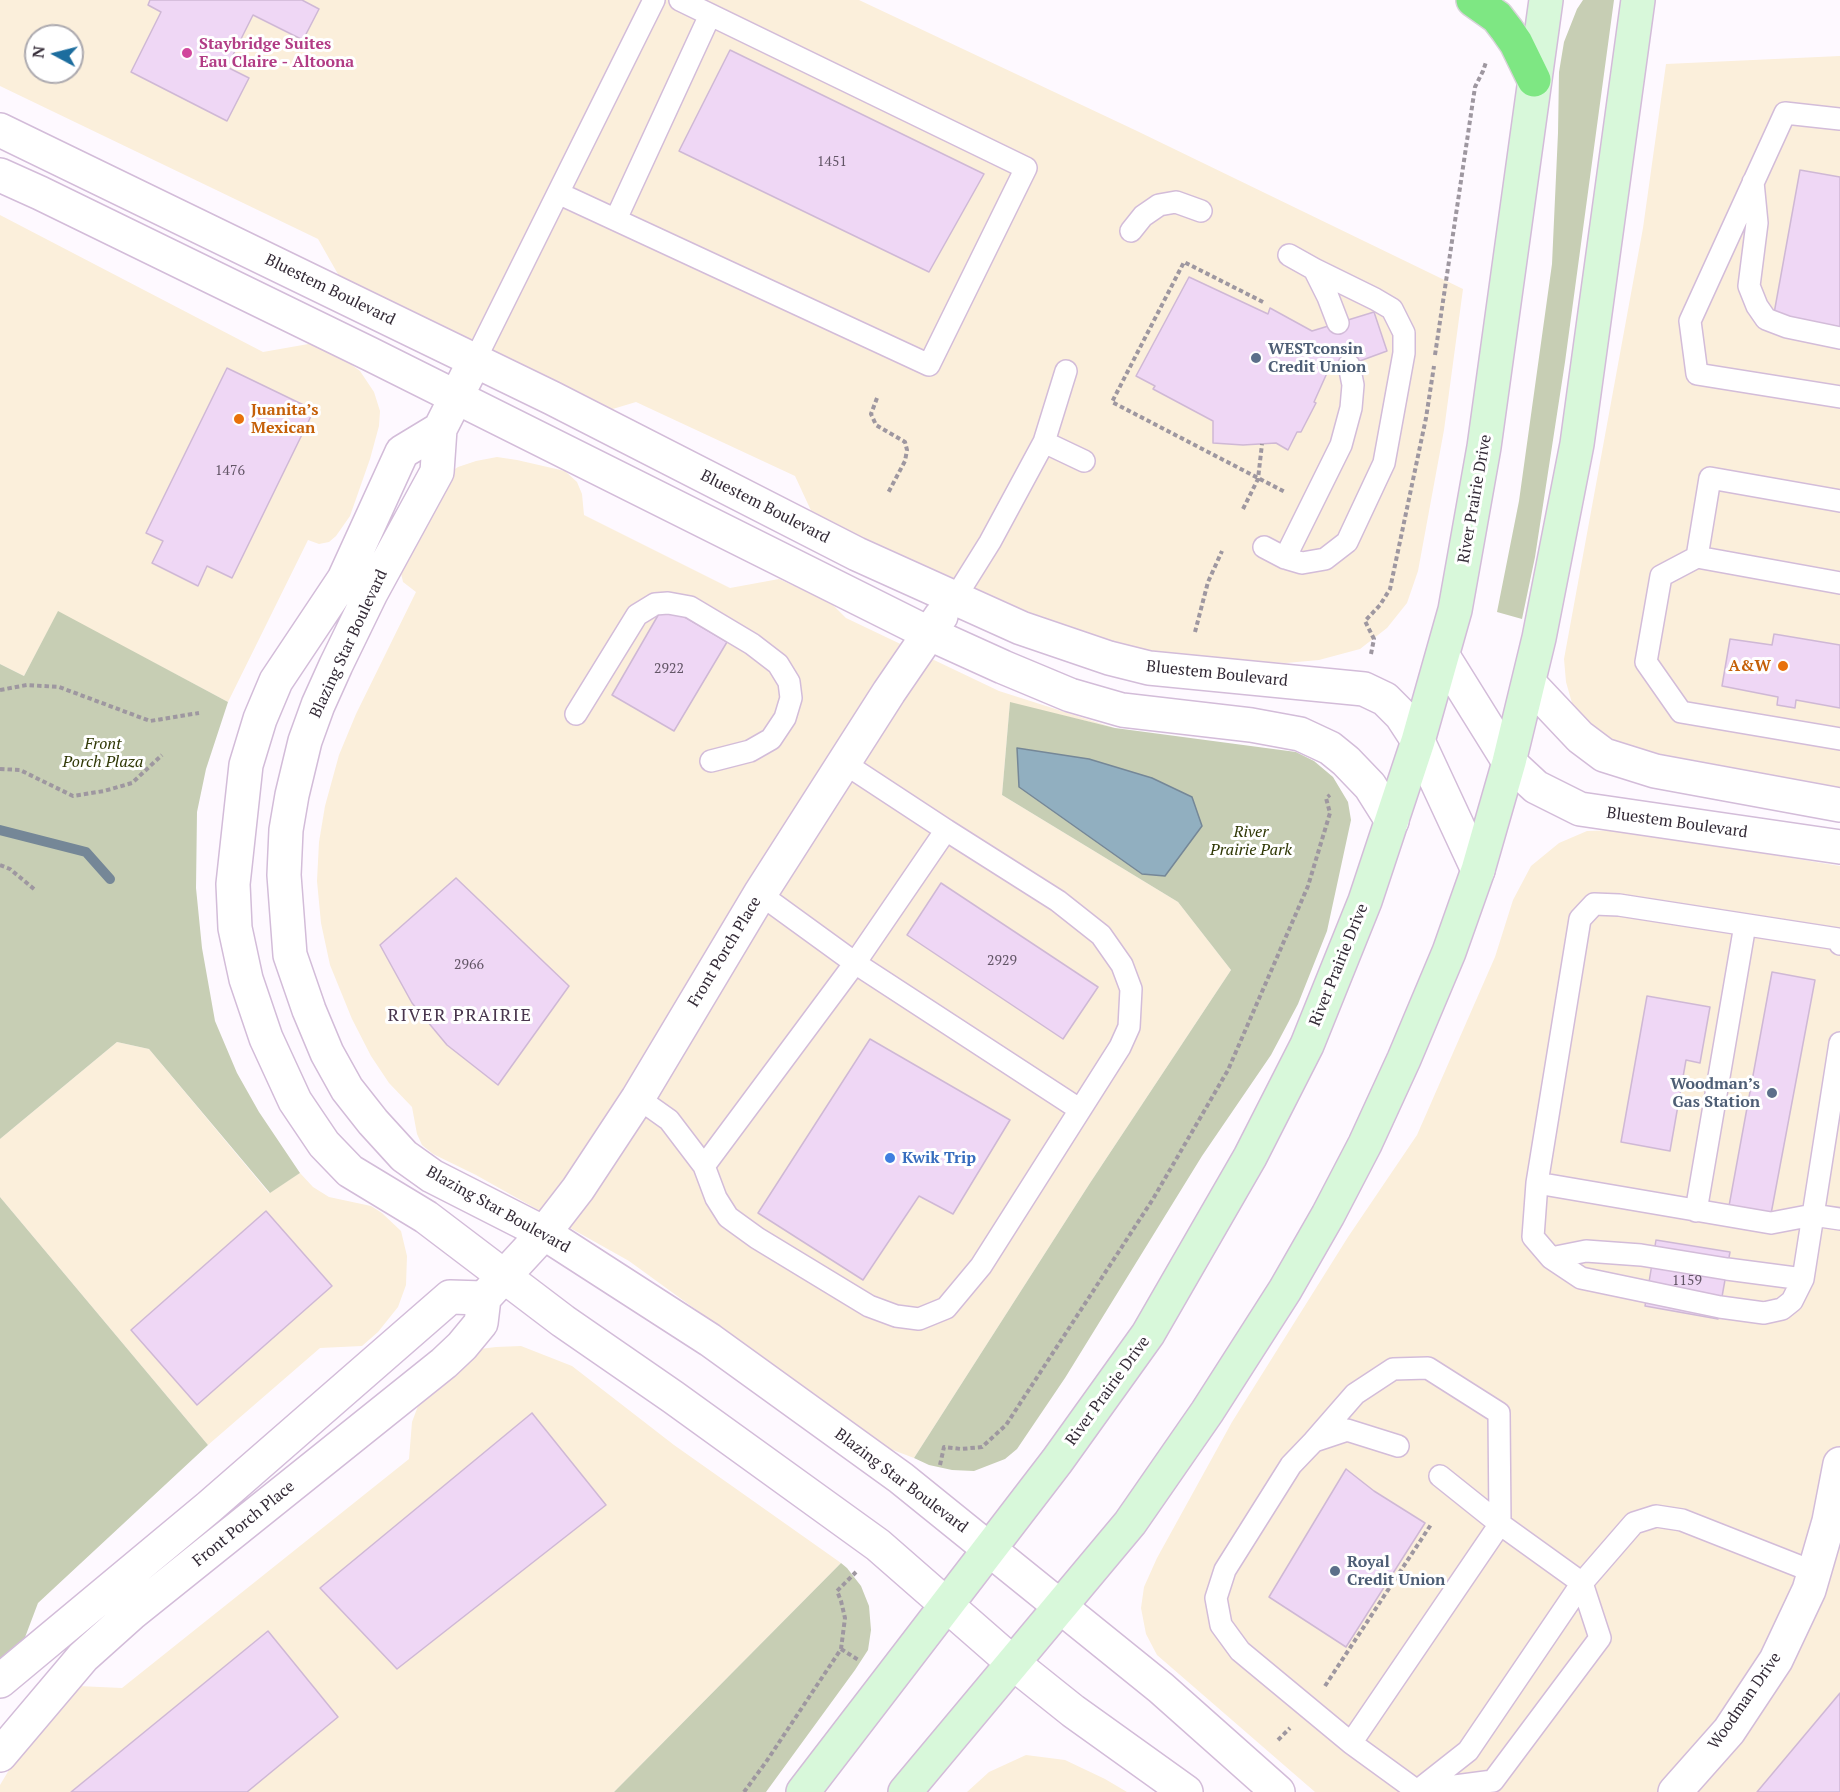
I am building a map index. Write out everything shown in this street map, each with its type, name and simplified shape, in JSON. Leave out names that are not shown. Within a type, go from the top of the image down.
[{"type":"highway","points":[[1485,9],[1516,43],[1533,80]]},
{"type":"main road","name":"River Prairie Drive","points":[[803,1792],[945,1604],[1058,1461],[1148,1334],[1250,1157],[1307,1045],[1365,901],[1392,821],[1443,656],[1459,591],[1484,447],[1533,80],[1546,0]]},
{"type":"main road","points":[[905,1792],[1130,1523],[1207,1412],[1328,1215],[1365,1144],[1449,952],[1478,870],[1529,683],[1577,444],[1638,0]]},
{"type":"street","name":"Bluestem Boulevard","points":[[0,130],[475,360],[857,554],[1021,628],[1109,658],[1149,668],[1364,689],[1384,699],[1401,715],[1418,741],[1478,870]]},
{"type":"street","points":[[0,175],[370,354],[928,633],[1070,695],[1122,710],[1251,725],[1300,734],[1330,748],[1346,761],[1370,786],[1392,821]]},
{"type":"street","name":"Blazing Star Boulevard","points":[[475,360],[440,429],[437,472],[371,593],[336,665],[305,741],[292,795],[286,830],[284,875],[290,954],[309,1010],[327,1053],[347,1089],[404,1156],[432,1176],[544,1233],[710,1340],[901,1478],[1161,1688],[1278,1792]]},
{"type":"street","name":"Blazing Star Boulevard","points":[[440,429],[402,452],[344,579],[276,681],[260,719],[246,765],[233,884],[235,928],[246,979],[266,1038],[295,1101],[324,1144],[350,1171],[426,1217],[493,1287],[563,1322],[683,1404],[878,1545],[1073,1711],[1186,1792]]},
{"type":"street","name":"Front Porch Place","points":[[0,1755],[83,1657],[131,1614],[444,1363],[481,1323],[493,1287],[544,1233],[578,1189],[638,1098],[760,894],[928,633],[955,598]]},
{"type":"street","name":"Bluestem Boulevard","points":[[1443,656],[1509,762],[1536,787],[1580,809],[1840,848]]},
{"type":"street","points":[[1529,683],[1580,737],[1604,755],[1655,771],[1840,805]]},
{"type":"street","points":[[0,1681],[209,1507],[450,1297],[493,1287]]},
{"type":"street","name":"Woodman Drive","points":[[1676,1792],[1729,1731],[1776,1660],[1825,1558],[1829,1521],[1840,1464]]},
{"type":"lane","points":[[475,360],[654,0]]},
{"type":"lane","points":[[558,193],[929,365],[1026,168],[680,0]]},
{"type":"lane","points":[[616,219],[710,15]]},
{"type":"lane","points":[[1840,119],[1785,112],[1690,321],[1697,374],[1840,397]]},
{"type":"lane","points":[[1753,182],[1757,223],[1749,286],[1757,306],[1766,319],[1787,327],[1840,338]]},
{"type":"lane","points":[[1131,231],[1143,216],[1159,205],[1176,202],[1201,211]]},
{"type":"lane","points":[[1264,547],[1302,563],[1325,559],[1347,542],[1384,463],[1404,353],[1404,333],[1392,309],[1289,255]]},
{"type":"lane","points":[[1314,269],[1338,323]]},
{"type":"lane","points":[[1286,558],[1341,445],[1351,408],[1353,385],[1349,365]]},
{"type":"lane","points":[[955,598],[990,542],[1044,442],[1066,371]]},
{"type":"lane","points":[[1044,442],[1083,460]]},
{"type":"lane","points":[[1696,557],[1710,478],[1840,501]]},
{"type":"lane","points":[[1840,583],[1696,557],[1661,576],[1646,662],[1681,712],[1840,739]]},
{"type":"lane","points":[[576,714],[637,615],[656,604],[668,603],[690,607],[752,644],[778,664],[789,682],[791,699],[785,718],[771,739],[750,751],[711,761]]},
{"type":"lane","points":[[638,1098],[669,1120],[704,1166],[716,1198],[728,1217],[757,1238],[869,1306],[896,1316],[919,1319],[946,1308],[981,1266],[1120,1047],[1129,1027],[1131,989],[1122,965],[1101,935],[1058,901],[844,763]]},
{"type":"lane","points":[[704,1166],[855,963],[946,830]]},
{"type":"lane","points":[[760,894],[855,963],[1079,1109]]},
{"type":"lane","points":[[1840,944],[1838,939],[1618,905],[1594,904],[1580,919],[1537,1183],[1533,1237],[1551,1258],[1581,1278],[1720,1307],[1764,1313],[1782,1309],[1791,1301],[1803,1279],[1840,1043]]},
{"type":"lane","points":[[1696,1210],[1745,925]]},
{"type":"lane","points":[[1537,1183],[1771,1223],[1813,1215],[1840,1219]]},
{"type":"lane","points":[[1551,1258],[1586,1251],[1641,1255],[1803,1279]]},
{"type":"lane","points":[[1351,1743],[1500,1524],[1499,1413],[1428,1368],[1393,1369],[1355,1394],[1291,1465],[1224,1570],[1216,1598],[1221,1625],[1240,1651],[1351,1743],[1416,1792],[1493,1781],[1600,1638],[1582,1583],[1500,1524],[1440,1476]]},
{"type":"lane","points":[[1314,1441],[1347,1430],[1398,1446]]},
{"type":"lane","points":[[1416,1792],[1468,1751],[1582,1583],[1634,1522],[1656,1516],[1682,1520],[1825,1558]]},
{"type":"path","points":[[1374,639],[1365,621],[1380,605],[1390,589],[1426,418],[1475,87],[1483,71],[1485,9]]},
{"type":"path","points":[[1263,302],[1184,262],[1112,402],[1285,492]]},
{"type":"path","points":[[877,398],[871,414],[876,425],[905,442],[907,450],[905,461],[888,493]]},
{"type":"path","points":[[1243,509],[1258,479],[1262,444]]},
{"type":"path","points":[[1195,632],[1208,582],[1222,551]]},
{"type":"path","points":[[0,690],[27,686],[59,687],[150,720],[199,713]]},
{"type":"path","points":[[0,769],[20,770],[73,796],[132,783],[162,755]]},
{"type":"path","points":[[939,1467],[944,1447],[962,1449],[982,1447],[1006,1425],[1153,1199],[1228,1070],[1308,886],[1330,813],[1326,798]]},
{"type":"path","points":[[0,865],[10,869],[34,889]]},
{"type":"path","points":[[1319,1694],[1432,1523]]},
{"type":"path","points":[[744,1792],[841,1649],[845,1618],[837,1591],[853,1576]]},
{"type":"path","points":[[841,1649],[860,1662]]},
{"type":"shaded area","points":[[0,0],[859,0],[1137,131],[1463,289],[1444,430],[1418,571],[1407,603],[1387,628],[1360,649],[1319,660],[1286,663],[1240,661],[1154,652],[1066,630],[814,517],[795,476],[636,402],[606,411],[343,283],[318,239],[0,86]]},
{"type":"shaded area","points":[[1840,56],[1840,788],[1627,752],[1583,724],[1572,703],[1566,682],[1564,659],[1643,228],[1666,64]]},
{"type":"shaded area","points":[[0,215],[263,352],[314,343],[341,357],[360,371],[374,392],[380,411],[379,426],[350,516],[329,542],[319,544],[308,540],[228,702],[58,612],[24,676],[0,664]]},
{"type":"shaded area","points":[[497,457],[565,471],[577,482],[582,494],[584,515],[730,588],[779,579],[831,603],[846,618],[999,691],[1115,728],[1010,703],[1002,795],[1178,902],[1231,970],[1090,1183],[914,1458],[885,1447],[629,1261],[476,1175],[433,1154],[422,1145],[417,1134],[412,1107],[389,1083],[371,1056],[352,1019],[330,965],[321,923],[317,881],[319,842],[325,806],[339,755],[356,714],[416,592],[403,582],[400,569],[449,473],[458,467],[476,461]]},
{"type":"shaded area","points":[[1624,830],[1840,866],[1840,1792],[1315,1792],[1157,1655],[1146,1634],[1141,1608],[1144,1587],[1157,1558],[1232,1422],[1348,1237],[1417,1135],[1495,957],[1513,900],[1531,866],[1559,843],[1587,831]]},
{"type":"shaded area","points":[[117,1042],[149,1049],[269,1193],[300,1173],[313,1187],[329,1197],[371,1206],[382,1213],[401,1231],[407,1256],[406,1285],[398,1307],[378,1332],[362,1346],[320,1348],[208,1445],[0,1197],[0,1139]]},
{"type":"shaded area","points":[[521,1346],[572,1366],[674,1445],[841,1563],[614,1792],[0,1792],[0,1785],[9,1770],[44,1723],[78,1686],[122,1688],[409,1459],[412,1422],[418,1406],[450,1373],[480,1349]]},
{"type":"shaded area","points":[[1026,1755],[1065,1760],[1127,1792],[967,1792],[989,1772]]},
{"type":"green space","points":[[1583,0],[1614,0],[1565,362],[1535,557],[1522,619],[1497,612],[1519,501],[1552,264],[1559,72],[1564,42]]},
{"type":"green space","name":"Front Porch Plaza","points":[[58,611],[228,702],[206,769],[197,812],[196,888],[202,948],[215,1021],[237,1073],[259,1112],[300,1173],[270,1193],[149,1049],[117,1042],[0,1139],[0,664],[24,676]]},
{"type":"green space","name":"River Prairie Park","points":[[1010,702],[1115,728],[1296,752],[1314,761],[1333,777],[1348,802],[1351,820],[1327,931],[1298,1004],[1271,1055],[1202,1156],[1065,1378],[1017,1449],[1005,1459],[974,1471],[952,1470],[929,1465],[914,1458],[1090,1183],[1231,970],[1178,902],[1002,795]]},
{"type":"green space","points":[[0,1197],[208,1445],[38,1603],[24,1640],[0,1660]]},
{"type":"green space","points":[[841,1563],[861,1586],[869,1606],[871,1630],[868,1650],[766,1792],[614,1792]]},
{"type":"water","points":[[1017,748],[1089,759],[1152,778],[1192,797],[1202,826],[1165,876],[1142,874],[1019,787]]},
{"type":"building","name":"Staybridge Suites Eau Claire - Altoona","points":[[150,0],[302,0],[319,9],[303,40],[253,15],[227,67],[249,78],[227,121],[131,72],[161,12],[148,5]]},
{"type":"building","points":[[730,50],[984,174],[929,272],[679,151]]},
{"type":"building","points":[[1800,170],[1840,177],[1840,335],[1773,319]]},
{"type":"building","name":"WESTconsin Credit Union","points":[[1189,277],[1268,314],[1270,308],[1312,331],[1374,312],[1387,351],[1327,373],[1314,402],[1316,403],[1301,432],[1297,432],[1288,450],[1276,443],[1243,445],[1213,443],[1213,421],[1153,389],[1155,386],[1136,376]]},
{"type":"building","points":[[227,368],[314,410],[232,578],[207,566],[198,586],[152,563],[163,541],[146,533]]},
{"type":"building","points":[[664,605],[727,642],[674,731],[612,695]]},
{"type":"building","name":"A&W","points":[[1774,634],[1840,645],[1840,708],[1796,700],[1795,708],[1777,705],[1778,697],[1722,686],[1730,639],[1772,645]]},
{"type":"building","points":[[456,878],[569,986],[498,1085],[447,1045],[412,1003],[380,945]]},
{"type":"building","points":[[941,883],[1098,987],[1063,1039],[907,935]]},
{"type":"building","name":"Woodman’s Gas Station","points":[[1772,972],[1815,980],[1771,1214],[1729,1206]]},
{"type":"building","points":[[1647,996],[1710,1007],[1700,1063],[1686,1060],[1670,1151],[1621,1142]]},
{"type":"building","name":"Kwik Trip","points":[[870,1039],[1010,1120],[953,1214],[919,1196],[863,1280],[758,1213]]},
{"type":"building","points":[[266,1211],[332,1286],[197,1405],[131,1330]]},
{"type":"building","points":[[1656,1240],[1730,1252],[1718,1319],[1645,1306]]},
{"type":"building","points":[[532,1413],[606,1505],[397,1669],[320,1588]]},
{"type":"building","points":[[1346,1469],[1374,1491],[1425,1523],[1346,1647],[1269,1597]]},
{"type":"building","points":[[268,1631],[338,1717],[247,1792],[71,1792]]},
{"type":"building","points":[[1840,1693],[1840,1792],[1757,1792]]},
{"type":"waterway","points":[[0,830],[86,852],[110,879]]},
{"type":"place","name":"Staybridge Suites Eau Claire - Altoona","points":[[187,53]]},
{"type":"place","name":"WESTconsin Credit Union","points":[[1256,358]]},
{"type":"place","name":"Juanita’s Mexican","points":[[239,419]]},
{"type":"place","name":"A&W","points":[[1783,666]]},
{"type":"place","name":"Woodman’s Gas Station","points":[[1772,1093]]},
{"type":"place","name":"Kwik Trip","points":[[890,1158]]},
{"type":"place","name":"Royal Credit Union","points":[[1335,1571]]},
{"type":"district","name":"RIVER PRAIRIE","points":[[460,1016]]}]
